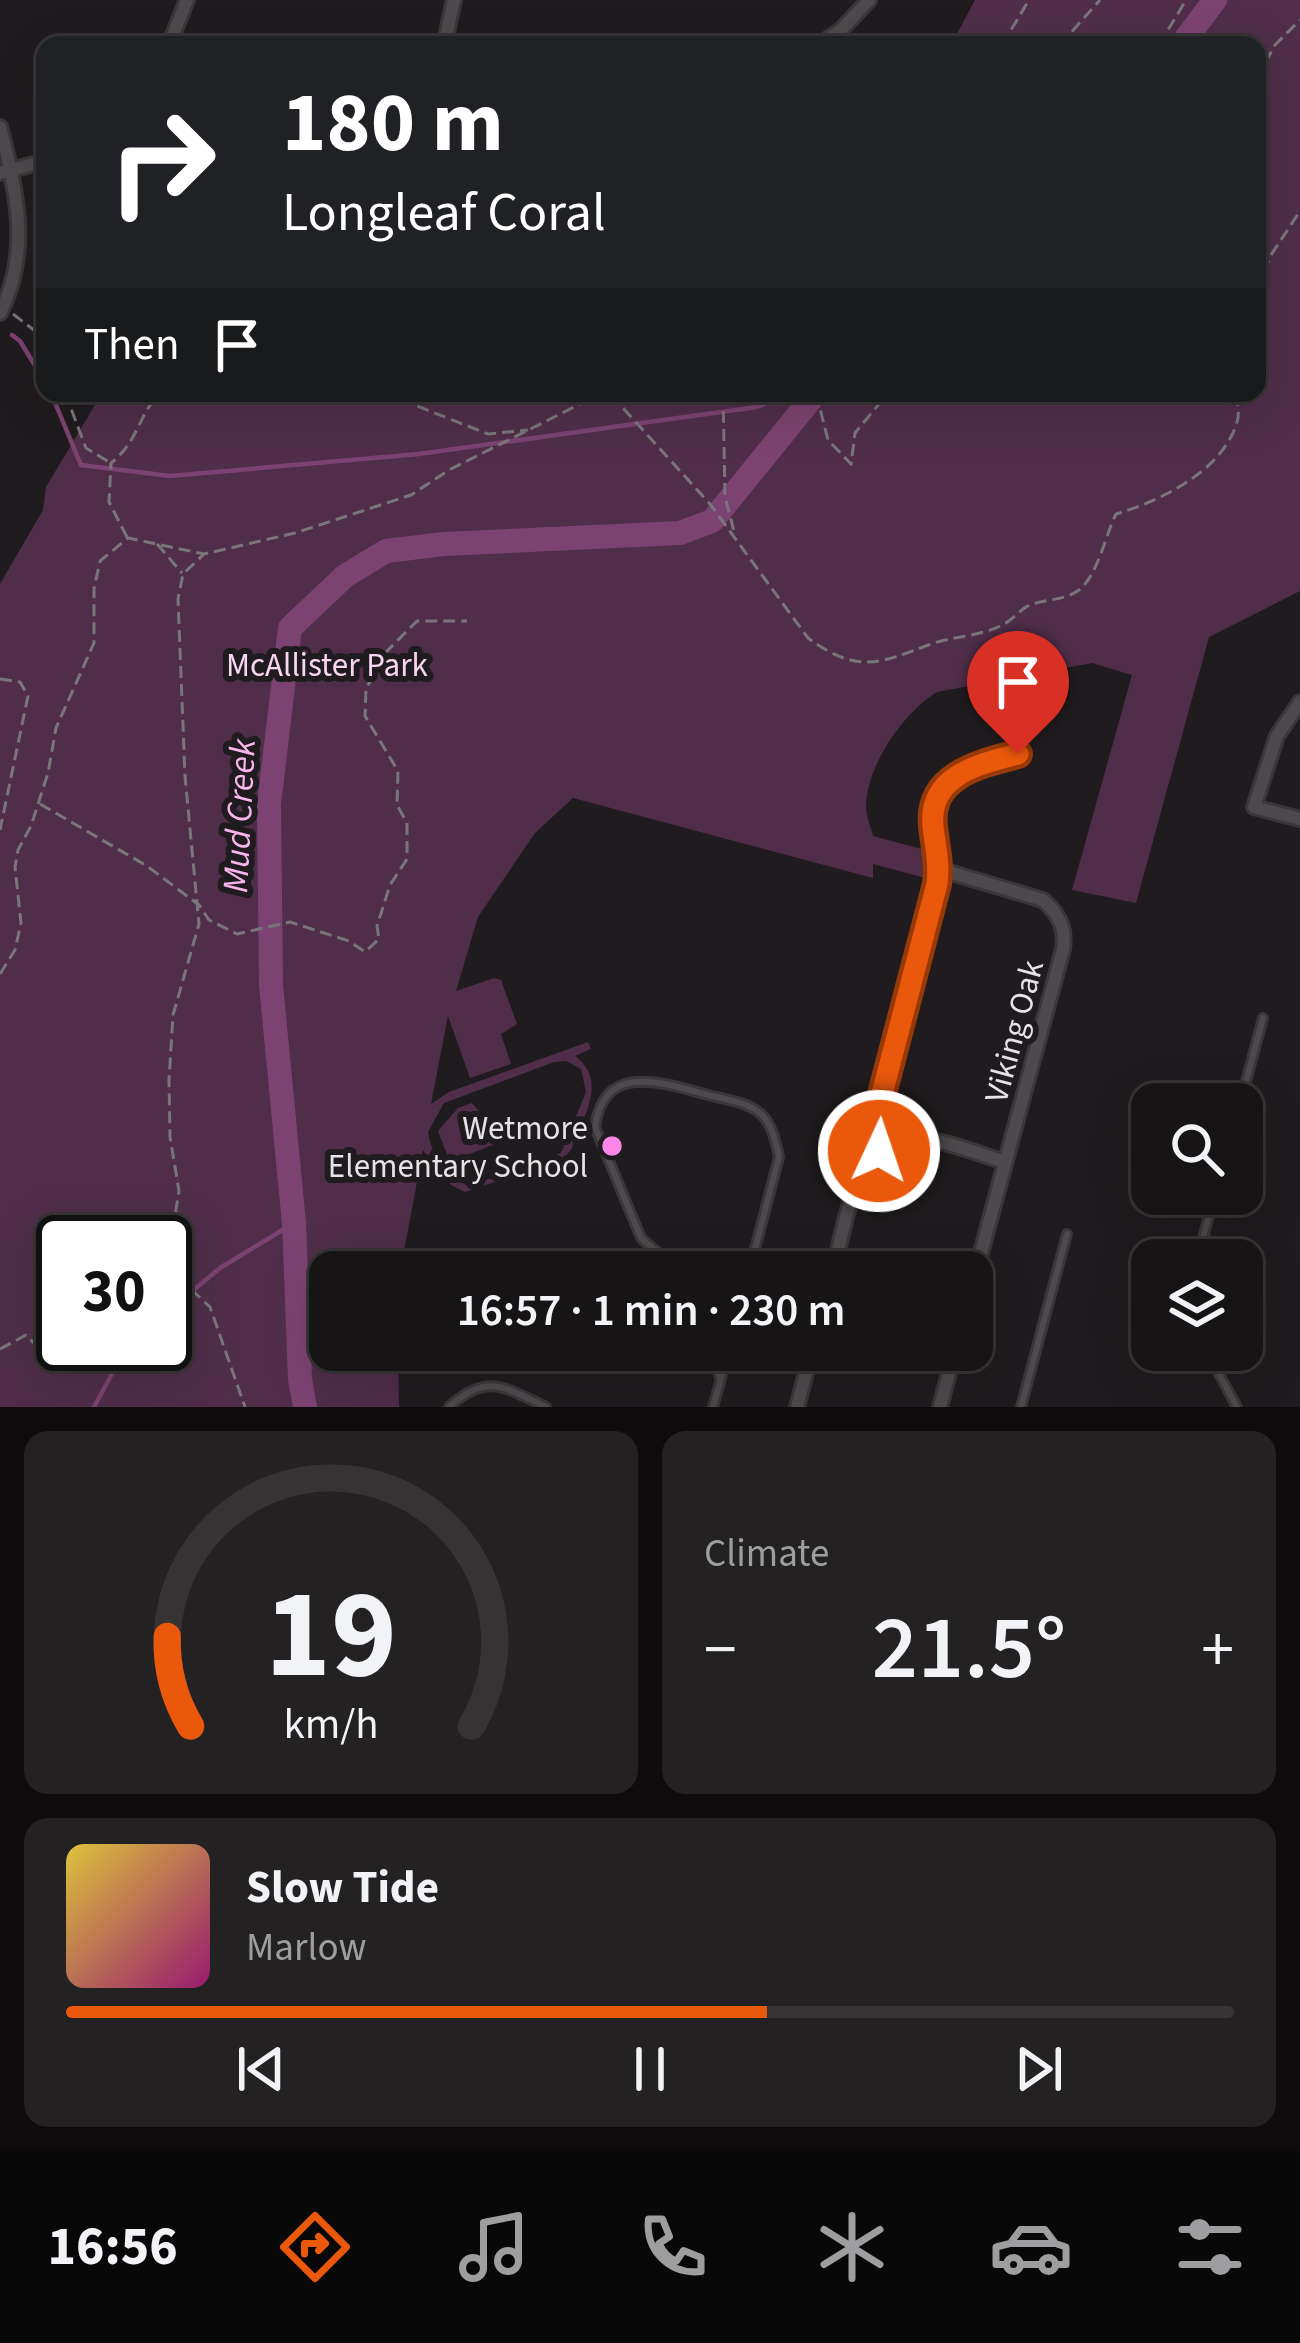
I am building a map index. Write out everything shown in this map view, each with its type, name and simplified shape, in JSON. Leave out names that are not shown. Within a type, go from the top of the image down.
[{"type":"street","points":[[173,36],[187,0]]},
{"type":"street","points":[[445,36],[454,0]]},
{"type":"street","points":[[829,36],[868,0]]},
{"type":"street","points":[[0,128],[21,244],[2,310]]},
{"type":"street","points":[[5,172],[36,163]]},
{"type":"street","points":[[1300,702],[1277,736],[1254,807],[1300,819]]},
{"type":"street","points":[[894,1143],[882,1094],[939,869],[933,814],[940,794],[966,769],[1018,754]]},
{"type":"street","name":"Viking Oak","points":[[939,869],[1043,900],[1054,910],[1064,932],[981,1251]]},
{"type":"street","points":[[839,1251],[860,1176],[879,1151],[918,1138],[1005,1162]]},
{"type":"street","points":[[797,1407],[806,1371]]},
{"type":"street","points":[[940,1407],[949,1371]]},
{"type":"lane","points":[[1246,1083],[1263,1018]]},
{"type":"lane","points":[[656,1251],[641,1238],[595,1127],[604,1100],[630,1082],[646,1080],[740,1104],[762,1115],[779,1157],[754,1251]]},
{"type":"lane","points":[[1021,1407],[1067,1234]]},
{"type":"lane","points":[[718,1371],[721,1381]]},
{"type":"lane","points":[[712,1407],[724,1371]]},
{"type":"lane","points":[[1217,1371],[1237,1407]]},
{"type":"lane","points":[[449,1407],[465,1392],[500,1385],[546,1407]]},
{"type":"path","points":[[1007,36],[1028,0]]},
{"type":"path","points":[[1068,36],[1100,0]]},
{"type":"path","points":[[1164,36],[1186,0]]},
{"type":"path","points":[[1266,62],[1300,20]]},
{"type":"path","points":[[1266,267],[1300,211]]},
{"type":"path","points":[[2,310],[36,332]]},
{"type":"path","points":[[68,402],[86,448],[111,463]]},
{"type":"path","points":[[128,538],[109,502],[111,463],[129,448],[152,402]]},
{"type":"path","points":[[404,402],[488,434],[530,430]]},
{"type":"path","points":[[128,538],[205,554],[295,532],[411,495],[449,470],[584,402]]},
{"type":"path","points":[[619,402],[710,504],[808,638],[861,662],[890,662],[931,644],[1002,626],[1030,604],[1078,591],[1090,578],[1115,514],[1150,504],[1175,490],[1227,443],[1239,418],[1237,402]]},
{"type":"path","points":[[722,402],[725,497],[737,543]]},
{"type":"path","points":[[818,402],[828,440],[851,464],[855,434],[881,402]]},
{"type":"path","points":[[0,974],[14,950],[21,922],[15,867],[18,850],[31,826],[56,728],[94,643],[94,589],[100,561],[128,538]]},
{"type":"path","points":[[157,544],[183,574]]},
{"type":"path","points":[[175,1215],[179,1192],[170,1121],[173,1015],[199,924],[185,776],[178,599],[183,574],[205,554]]},
{"type":"path","points":[[38,803],[147,866],[199,905],[209,920],[237,934],[290,922],[349,940],[364,952],[379,939],[377,926],[390,885],[407,859],[407,824],[397,805],[398,771],[365,716],[366,688],[385,652],[417,621],[467,621]]},
{"type":"path","points":[[0,679],[20,682],[28,696],[0,830]]},
{"type":"path","points":[[192,1290],[210,1307],[245,1407]]},
{"type":"path","points":[[0,1349],[26,1335],[36,1346]]},
{"type":"green space","name":"McAllister Park","points":[[975,0],[1300,0],[1300,591],[1209,637],[1136,903],[1072,890],[1132,675],[1092,663],[937,692],[900,726],[872,775],[867,814],[873,836],[929,851],[929,879],[873,864],[873,878],[573,798],[535,833],[478,917],[456,991],[494,978],[501,980],[517,1024],[501,1034],[511,1064],[470,1078],[448,1016],[431,1104],[449,1092],[588,1042],[591,1049],[575,1056],[585,1066],[592,1088],[571,1150],[564,1158],[465,1192],[451,1185],[423,1150],[404,1251],[309,1251],[309,1371],[398,1371],[399,1407],[0,1407],[0,584],[43,510],[46,487],[97,402],[1266,402],[1266,36],[956,36]],"holes":[[[566,1061],[581,1069],[586,1092],[561,1153],[469,1186],[447,1171],[430,1141],[428,1132],[444,1103],[554,1062]]]},
{"type":"green space","points":[[472,1103],[491,1126],[497,1143],[450,1162],[438,1131],[458,1108]]},
{"type":"waterway","name":"Mud Creek","points":[[1188,36],[1215,0]]},
{"type":"waterway","points":[[12,335],[36,367]]},
{"type":"waterway","points":[[55,402],[81,465],[170,476],[419,454],[769,402]]},
{"type":"waterway","name":"Mud Creek","points":[[305,1407],[294,1223],[271,985],[269,804],[290,628],[345,576],[386,551],[680,533],[712,521],[809,402]]},
{"type":"waterway","points":[[192,1291],[220,1268],[294,1223]]},
{"type":"waterway","points":[[94,1407],[113,1371]]},
{"type":"place","name":"Wetmore Elementary School","points":[[612,1146]]},
{"type":"route","points":[[879,1151],[894,1143],[884,1115],[885,1072],[937,884],[933,823],[937,799],[958,773],[1018,754]]}]
